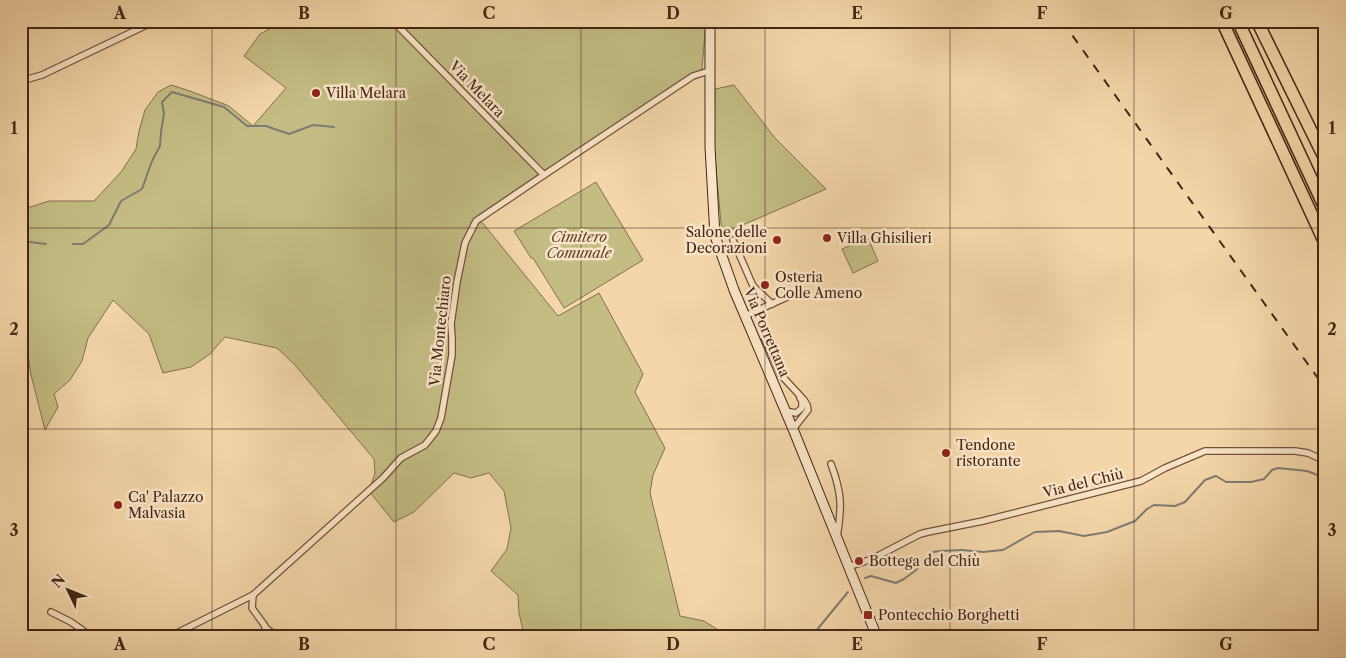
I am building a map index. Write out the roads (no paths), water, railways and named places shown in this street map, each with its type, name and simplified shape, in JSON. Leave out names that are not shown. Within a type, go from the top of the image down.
[{"type":"highway","points":[[1222,21],[1325,243]]},
{"type":"highway","points":[[1238,21],[1325,208]]},
{"type":"highway","points":[[1257,21],[1325,159]]},
{"type":"main road","name":"Via Porrettana","points":[[710,22],[710,147],[715,236],[734,290],[790,415],[793,429],[877,637]]},
{"type":"street","points":[[21,81],[42,75],[155,21]]},
{"type":"street","name":"Via Melara","points":[[393,21],[544,175]]},
{"type":"street","points":[[710,22],[723,21]]},
{"type":"street","name":"Via Montechiaro","points":[[169,637],[253,595],[383,478],[401,458],[425,445],[436,430],[441,418],[452,355],[451,324],[457,282],[465,243],[476,221],[693,76],[709,71]]},
{"type":"street","points":[[733,240],[753,286],[772,304]]},
{"type":"street","points":[[745,316],[796,293]]},
{"type":"street","points":[[768,333],[765,339],[781,375],[807,405],[808,410],[793,429]]},
{"type":"street","points":[[790,415],[802,408],[802,401],[797,392]]},
{"type":"street","name":"Via del Chiù","points":[[848,567],[872,559],[928,532],[983,522],[1141,481],[1205,451],[1295,451],[1308,453],[1325,461]]},
{"type":"street","points":[[831,464],[839,489],[841,505],[837,539]]},
{"type":"street","points":[[253,595],[252,608],[265,627],[277,637]]},
{"type":"street","points":[[52,612],[92,637]]},
{"type":"street","points":[[265,627],[268,636]]},
{"type":"waterway","points":[[73,244],[83,244],[109,225],[121,201],[142,189],[152,161],[160,146],[164,114],[162,102],[172,92],[224,107],[247,126],[266,126],[289,134],[313,125],[334,127]]},
{"type":"waterway","points":[[21,241],[46,244]]},
{"type":"waterway","points":[[865,578],[871,576],[896,583],[916,570],[933,552],[1003,550],[1035,532],[1059,531],[1084,536],[1107,532],[1135,521],[1154,505],[1175,506],[1185,502],[1205,480],[1216,476],[1226,482],[1251,482],[1264,479],[1272,470],[1278,468],[1307,471],[1325,478]]},
{"type":"waterway","points":[[811,637],[848,592]]},
{"type":"railway","points":[[1062,21],[1325,388]]},
{"type":"place","name":"Villa Melara","points":[[316,93]]},
{"type":"place","name":"Villa Ghisilieri","points":[[827,238]]},
{"type":"place","name":"Salone delle Decorazioni","points":[[777,240]]},
{"type":"place","name":"Osteria Colle Ameno","points":[[765,285]]},
{"type":"place","name":"Tendone ristorante","points":[[946,453]]},
{"type":"place","name":"Ca' Palazzo Malvasia","points":[[118,505]]},
{"type":"place","name":"Bottega del Chiù","points":[[859,561]]},
{"type":"place","name":"Pontecchio Borghetti","points":[[868,615]]},
{"type":"park label","name":"Cimitero Comunale","points":[[579,246]]}]
